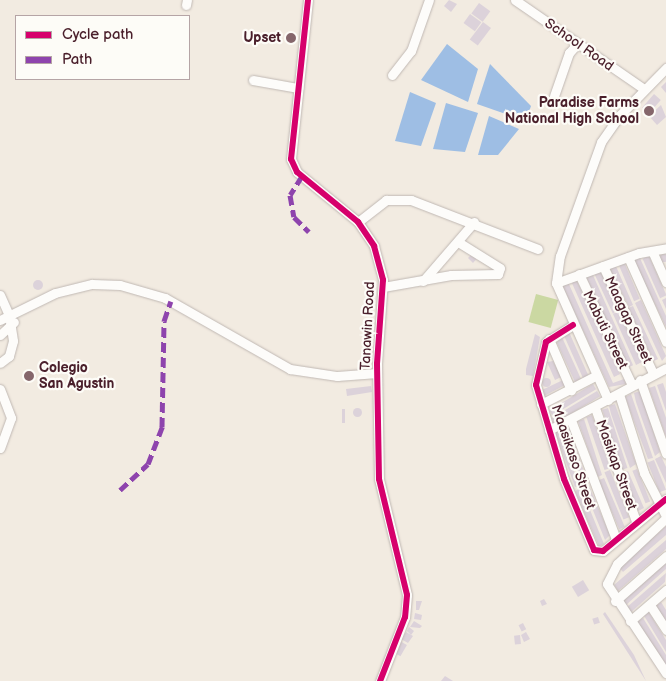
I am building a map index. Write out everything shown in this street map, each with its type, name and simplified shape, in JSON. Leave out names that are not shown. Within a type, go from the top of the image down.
[{"type":"street","name":"Tanawin Road","points":[[308,0],[291,160],[294,169],[358,222],[374,246],[384,287],[377,373],[379,479],[408,594],[405,617],[380,681]]},
{"type":"street","points":[[392,75],[411,51],[429,0]]},
{"type":"street","name":"School Road","points":[[515,0],[644,89]]},
{"type":"street","points":[[554,96],[569,53],[577,44]]},
{"type":"street","points":[[608,400],[595,376],[556,283],[560,256],[601,142],[644,89],[666,68]]},
{"type":"street","points":[[253,80],[298,88]]},
{"type":"street","points":[[358,222],[379,203],[401,200],[433,206],[538,249]]},
{"type":"street","points":[[423,281],[474,222]]},
{"type":"street","points":[[384,287],[423,281],[498,274],[500,268],[458,242]]},
{"type":"street","points":[[556,283],[628,257],[653,253],[666,248]]},
{"type":"street","points":[[653,253],[666,282]]},
{"type":"street","points":[[628,257],[666,342]]},
{"type":"street","name":"Maagap Street","points":[[603,266],[653,373]]},
{"type":"street","name":"Mabuti Street","points":[[579,274],[632,385]]},
{"type":"street","points":[[7,323],[55,293],[83,286],[129,286],[171,301],[290,369],[337,376],[377,373]]},
{"type":"street","points":[[0,296],[11,350],[0,363]]},
{"type":"street","points":[[571,390],[549,339],[573,325]]},
{"type":"street","name":"Maasikaso Street","points":[[549,339],[536,378],[541,404],[594,550],[601,552],[662,501]]},
{"type":"street","points":[[549,430],[595,408],[653,373],[665,371]]},
{"type":"street","points":[[541,404],[595,376]]},
{"type":"street","points":[[640,380],[666,454]]},
{"type":"street","points":[[0,389],[11,418],[0,448]]},
{"type":"street","points":[[619,394],[662,501],[666,517],[614,568],[607,584],[615,601],[666,673]]},
{"type":"street","name":"Masikap Street","points":[[595,408],[636,521]]},
{"type":"street","points":[[571,420],[616,539]]},
{"type":"street","points":[[615,601],[666,556]]},
{"type":"street","points":[[630,622],[666,590]]},
{"type":"street","points":[[650,605],[666,630]]},
{"type":"green space","points":[[536,294],[558,300],[551,328],[528,322]]},
{"type":"water","points":[[447,44],[478,69],[468,102],[421,80]]},
{"type":"water","points":[[490,64],[531,106],[526,121],[477,104]]},
{"type":"water","points":[[410,92],[436,103],[421,146],[395,141]]},
{"type":"water","points":[[446,103],[478,113],[465,152],[433,149]]},
{"type":"water","points":[[489,116],[519,129],[498,155],[478,155]]},
{"type":"building","points":[[449,0],[457,4],[451,12],[444,6]]},
{"type":"building","points":[[479,3],[490,11],[483,22],[471,14]]},
{"type":"building","points":[[470,14],[481,22],[475,31],[464,23]]},
{"type":"building","points":[[483,22],[491,28],[478,46],[470,40]]},
{"type":"building","points":[[666,82],[666,93],[661,87]]},
{"type":"building","points":[[654,94],[661,100],[649,113],[642,108]]},
{"type":"building","points":[[661,105],[666,117],[657,125],[649,116]]},
{"type":"building","points":[[474,252],[479,256],[473,263],[468,258]]},
{"type":"building","points":[[664,254],[667,255],[667,261],[664,262],[660,258]]},
{"type":"building","points":[[639,256],[666,316],[666,327],[633,259]]},
{"type":"building","points":[[649,256],[666,294],[660,298],[643,259]]},
{"type":"building","points":[[624,262],[640,299],[634,301],[618,264]]},
{"type":"building","points":[[615,264],[633,305],[629,307],[609,267]]},
{"type":"building","points":[[600,270],[617,309],[613,314],[594,273]]},
{"type":"building","points":[[592,273],[633,365],[627,368],[586,276]]},
{"type":"building","points":[[576,279],[620,374],[614,377],[571,281]]},
{"type":"building","points":[[36,280],[40,280],[43,285],[42,289],[36,290],[33,287],[33,283]]},
{"type":"building","points":[[568,282],[613,383],[624,379],[626,384],[609,387],[562,285]]},
{"type":"building","points":[[666,298],[666,309],[662,300]]},
{"type":"building","points":[[641,300],[666,356],[662,361],[635,303]]},
{"type":"building","points":[[633,306],[658,359],[654,361],[628,308]]},
{"type":"building","points":[[618,311],[642,362],[636,365],[613,314]]},
{"type":"building","points":[[569,332],[589,376],[583,378],[564,334]]},
{"type":"building","points":[[535,334],[540,337],[533,376],[526,375],[526,369]]},
{"type":"building","points":[[561,335],[581,379],[575,382],[557,343]]},
{"type":"building","points":[[553,361],[561,377],[555,380],[547,362]]},
{"type":"building","points":[[546,377],[551,382],[546,387],[541,382]]},
{"type":"building","points":[[563,380],[565,385],[544,396],[542,390]]},
{"type":"building","points":[[663,383],[666,392],[666,411],[657,385]]},
{"type":"building","points":[[593,384],[596,389],[552,415],[549,410]]},
{"type":"building","points":[[371,386],[372,392],[347,396],[346,389]]},
{"type":"building","points":[[655,386],[666,418],[666,437],[649,388]]},
{"type":"building","points":[[597,391],[600,396],[555,423],[552,418]]},
{"type":"building","points":[[640,391],[660,452],[655,456],[636,402],[634,393]]},
{"type":"building","points":[[631,394],[653,458],[648,459],[625,397]]},
{"type":"building","points":[[615,404],[636,464],[630,468],[609,406]]},
{"type":"building","points":[[357,407],[362,412],[357,417],[352,412]]},
{"type":"building","points":[[608,408],[627,468],[622,470],[602,410]]},
{"type":"building","points":[[342,409],[345,409],[345,423],[342,423]]},
{"type":"building","points":[[592,415],[610,468],[605,470],[586,417]]},
{"type":"building","points":[[584,419],[602,475],[598,477],[578,421]]},
{"type":"building","points":[[569,427],[587,481],[582,484],[565,437],[564,429]]},
{"type":"building","points":[[561,430],[579,486],[575,487],[555,432]]},
{"type":"building","points":[[661,456],[666,467],[666,483],[655,459]]},
{"type":"building","points":[[654,460],[666,490],[659,492],[648,463]]},
{"type":"building","points":[[637,469],[650,501],[645,503],[632,471]]},
{"type":"building","points":[[610,470],[629,517],[624,520],[604,472]]},
{"type":"building","points":[[628,471],[644,508],[638,511],[623,473]]},
{"type":"building","points":[[604,478],[625,527],[619,529],[598,480]]},
{"type":"building","points":[[589,486],[610,535],[605,540],[584,488]]},
{"type":"building","points":[[581,488],[604,544],[599,546],[575,491]]},
{"type":"building","points":[[666,526],[666,535],[623,572],[619,567]]},
{"type":"building","points":[[666,540],[666,549],[618,591],[614,585]]},
{"type":"building","points":[[666,562],[666,569],[626,605],[622,601]]},
{"type":"building","points":[[666,573],[665,582],[630,613],[626,608]]},
{"type":"building","points":[[583,580],[589,590],[578,597],[572,587]]},
{"type":"building","points":[[544,599],[547,604],[542,606],[540,601]]},
{"type":"building","points":[[416,601],[422,601],[419,610],[416,610]]},
{"type":"building","points":[[661,602],[666,610],[666,621],[656,606]]},
{"type":"building","points":[[648,611],[666,640],[666,652],[643,614]]},
{"type":"building","points":[[605,612],[634,655],[646,681],[603,614]]},
{"type":"building","points":[[415,613],[422,615],[421,620],[414,619]]},
{"type":"building","points":[[598,617],[600,623],[594,625],[592,619]]},
{"type":"building","points":[[643,618],[666,655],[666,668],[637,622]]},
{"type":"building","points":[[414,621],[422,626],[420,628],[410,627]]},
{"type":"building","points":[[523,623],[526,629],[522,632],[519,625]]},
{"type":"building","points":[[409,627],[414,631],[411,635],[407,631]]},
{"type":"building","points":[[406,632],[413,636],[408,643],[401,639]]},
{"type":"building","points":[[526,632],[530,639],[524,642],[521,635]]},
{"type":"building","points":[[520,635],[521,644],[515,645],[514,636]]},
{"type":"building","points":[[400,641],[407,645],[400,656],[394,652]]},
{"type":"building","points":[[445,676],[453,681],[441,681]]},
{"type":"marked path","points":[[302,176],[290,195],[294,217],[309,232]]},
{"type":"marked path","points":[[120,490],[148,464],[162,427],[164,321],[171,301]]},
{"type":"cycle path","points":[[308,0],[291,159],[297,172],[358,222],[374,246],[383,280],[377,364],[379,479],[407,595],[405,617],[380,681]]},
{"type":"cycle path","points":[[573,325],[546,342],[536,385],[564,479],[594,550],[603,551],[666,499]]},
{"type":"place","name":"Upset","points":[[291,38]]},
{"type":"place","name":"Paradise Farms National High School","points":[[649,111]]},
{"type":"place","name":"Colegio San Agustin","points":[[29,376]]}]
